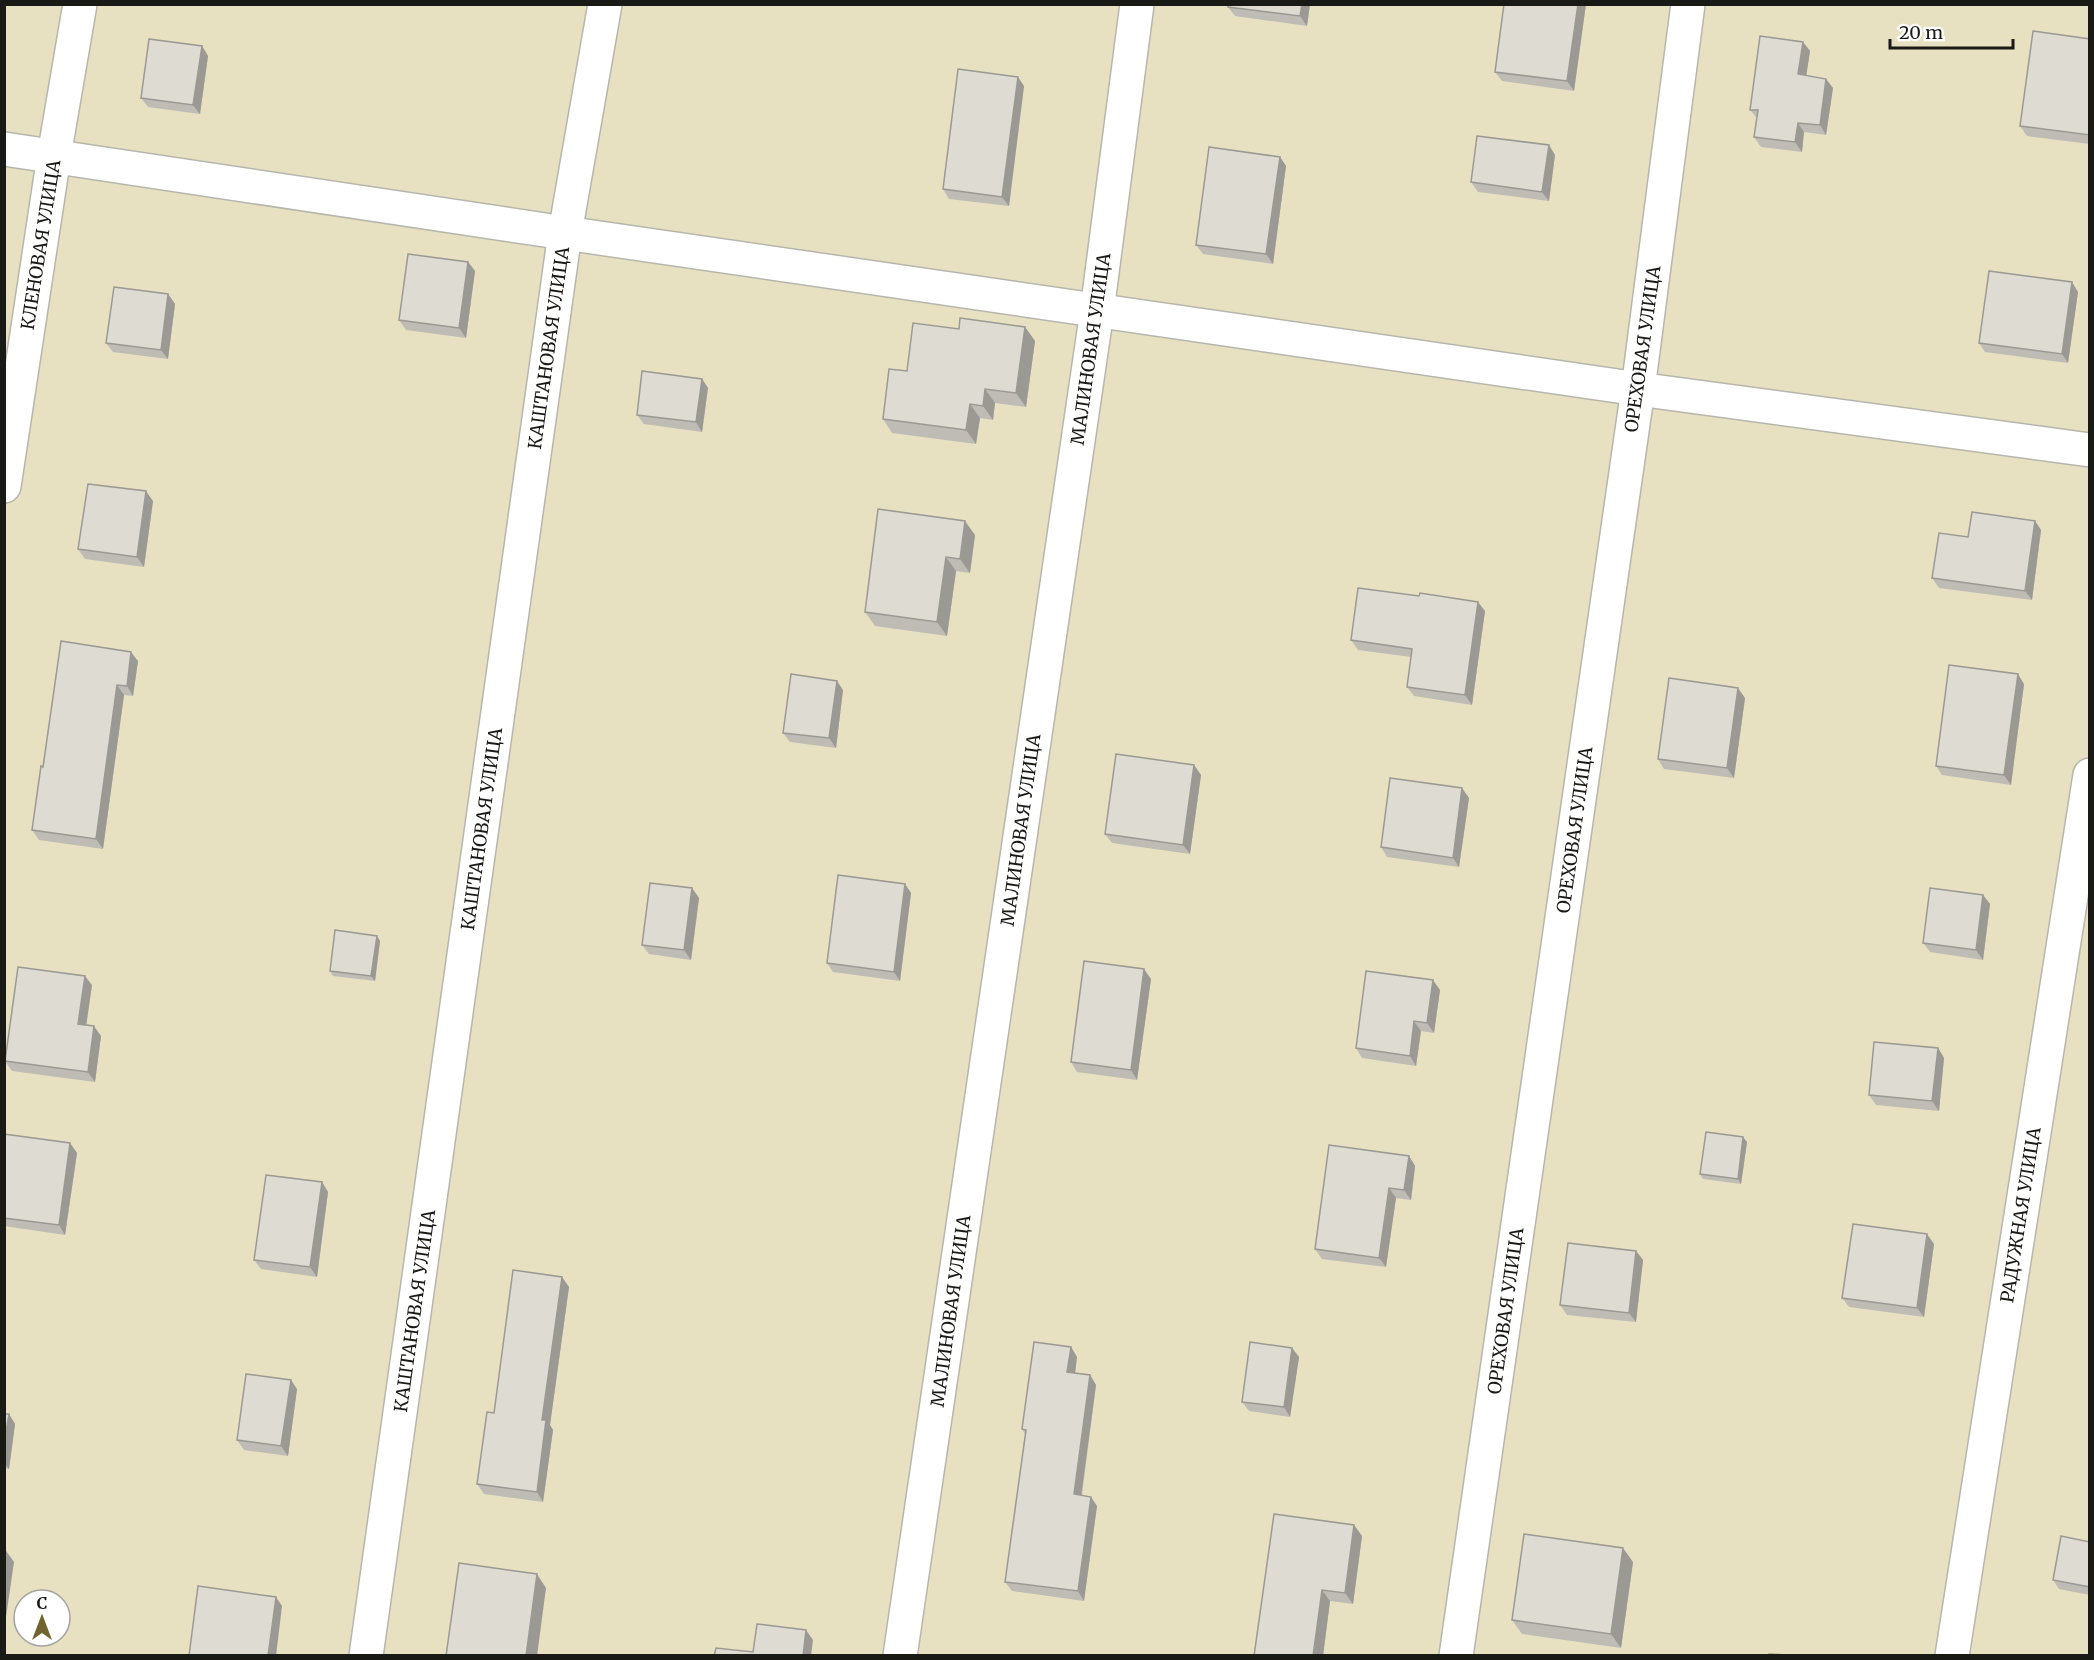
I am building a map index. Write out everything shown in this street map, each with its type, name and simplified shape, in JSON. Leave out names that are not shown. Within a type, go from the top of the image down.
[{"type":"street","name":"КЛЕНОВАЯ УЛИЦА","points":[[4,486],[54,156],[80,4]]},
{"type":"street","name":"КАШТАНОВАЯ УЛИЦА","points":[[366,1656],[565,233],[605,4]]},
{"type":"street","name":"МАЛИНОВАЯ УЛИЦА","points":[[900,1656],[1097,310],[1137,4]]},
{"type":"street","name":"ОРЕХОВАЯ УЛИЦА","points":[[1456,1656],[1638,389],[1688,4]]},
{"type":"street","points":[[4,149],[1638,389],[2090,450]]},
{"type":"street","name":"РАДУЖНАЯ УЛИЦА","points":[[1952,1656],[2090,775]]},
{"type":"shaded area","points":[[5,5],[2089,5],[2089,1655],[5,1656]]},
{"type":"building","points":[[1228,4],[1302,4],[1300,16],[1228,7]]},
{"type":"building","points":[[1504,4],[1578,4],[1567,81],[1495,72]]},
{"type":"building","points":[[2033,31],[2090,39],[2090,135],[2020,126]]},
{"type":"building","points":[[1760,36],[1803,42],[1798,74],[1826,79],[1820,125],[1798,123],[1795,142],[1754,137],[1758,110],[1750,110]]},
{"type":"building","points":[[149,39],[202,46],[193,105],[141,98]]},
{"type":"building","points":[[958,69],[1018,77],[1002,197],[943,189]]},
{"type":"building","points":[[1477,136],[1549,145],[1542,192],[1471,182]]},
{"type":"building","points":[[1209,147],[1280,157],[1266,254],[1196,245]]},
{"type":"building","points":[[408,254],[468,262],[459,328],[399,320]]},
{"type":"building","points":[[1989,271],[2072,282],[2062,354],[1979,343]]},
{"type":"building","points":[[114,287],[168,294],[161,350],[106,343]]},
{"type":"building","points":[[960,318],[1025,327],[1016,393],[985,389],[983,406],[970,404],[966,430],[883,419],[889,369],[907,371],[913,323],[959,329]]},
{"type":"building","points":[[642,371],[702,379],[696,422],[637,415]]},
{"type":"building","points":[[88,484],[146,491],[137,557],[78,549]]},
{"type":"building","points":[[878,509],[965,521],[960,559],[946,557],[937,622],[865,612]]},
{"type":"building","points":[[1972,512],[2035,521],[2025,591],[1932,578],[1939,533],[1968,537]]},
{"type":"building","points":[[1358,588],[1419,596],[1420,593],[1478,602],[1465,695],[1407,687],[1412,649],[1351,640]]},
{"type":"building","points":[[61,641],[131,652],[127,686],[117,685],[96,839],[32,830]]},
{"type":"building","points":[[1949,665],[2018,674],[2004,775],[1936,766]]},
{"type":"building","points":[[791,674],[837,681],[829,738],[783,733]]},
{"type":"building","points":[[1669,678],[1738,688],[1727,768],[1658,759]]},
{"type":"building","points":[[1116,754],[1194,765],[1183,845],[1105,834]]},
{"type":"building","points":[[1390,778],[1462,788],[1453,858],[1381,847]]},
{"type":"building","points":[[838,875],[905,884],[894,972],[827,963]]},
{"type":"building","points":[[650,883],[692,888],[684,950],[642,945]]},
{"type":"building","points":[[1930,888],[1983,895],[1976,950],[1923,943]]},
{"type":"building","points":[[335,930],[377,936],[371,976],[330,971]]},
{"type":"building","points":[[1084,961],[1144,969],[1131,1070],[1071,1062]]},
{"type":"building","points":[[18,967],[85,976],[78,1024],[94,1026],[88,1072],[5,1061]]},
{"type":"building","points":[[1366,971],[1433,980],[1427,1023],[1414,1021],[1410,1056],[1356,1048]]},
{"type":"building","points":[[1874,1042],[1938,1048],[1932,1101],[1869,1095]]},
{"type":"building","points":[[1706,1132],[1743,1137],[1738,1179],[1700,1174]]},
{"type":"building","points":[[4,1134],[70,1143],[59,1225],[4,1218]]},
{"type":"building","points":[[1329,1145],[1409,1156],[1404,1190],[1389,1188],[1379,1258],[1315,1249]]},
{"type":"building","points":[[266,1175],[322,1182],[310,1267],[254,1260]]},
{"type":"building","points":[[1853,1224],[1927,1234],[1917,1308],[1842,1298]]},
{"type":"building","points":[[1568,1243],[1636,1251],[1629,1313],[1560,1305]]},
{"type":"building","points":[[513,1270],[562,1277],[542,1420],[546,1420],[537,1492],[477,1484],[487,1412],[494,1413]]},
{"type":"building","points":[[1034,1342],[1071,1347],[1067,1372],[1090,1375],[1074,1494],[1091,1497],[1078,1591],[1005,1582],[1026,1430],[1022,1429]]},
{"type":"building","points":[[1250,1342],[1292,1348],[1284,1407],[1242,1402]]},
{"type":"building","points":[[246,1374],[291,1380],[281,1446],[237,1440]]},
{"type":"building","points":[[4,1414],[9,1414],[4,1443]]},
{"type":"building","points":[[1274,1514],[1354,1525],[1345,1593],[1322,1590],[1313,1656],[1254,1656]]},
{"type":"building","points":[[1524,1534],[1623,1548],[1611,1634],[1512,1620]]},
{"type":"building","points":[[2061,1536],[2090,1542],[2090,1587],[2053,1580]]},
{"type":"building","points":[[459,1563],[537,1574],[526,1656],[446,1656]]},
{"type":"building","points":[[198,1586],[276,1597],[268,1656],[189,1656]]},
{"type":"building","points":[[757,1624],[806,1630],[803,1656],[714,1656],[716,1648],[753,1652]]},
{"type":"building","points":[[1769,1654],[1814,1656],[1769,1656]]}]
